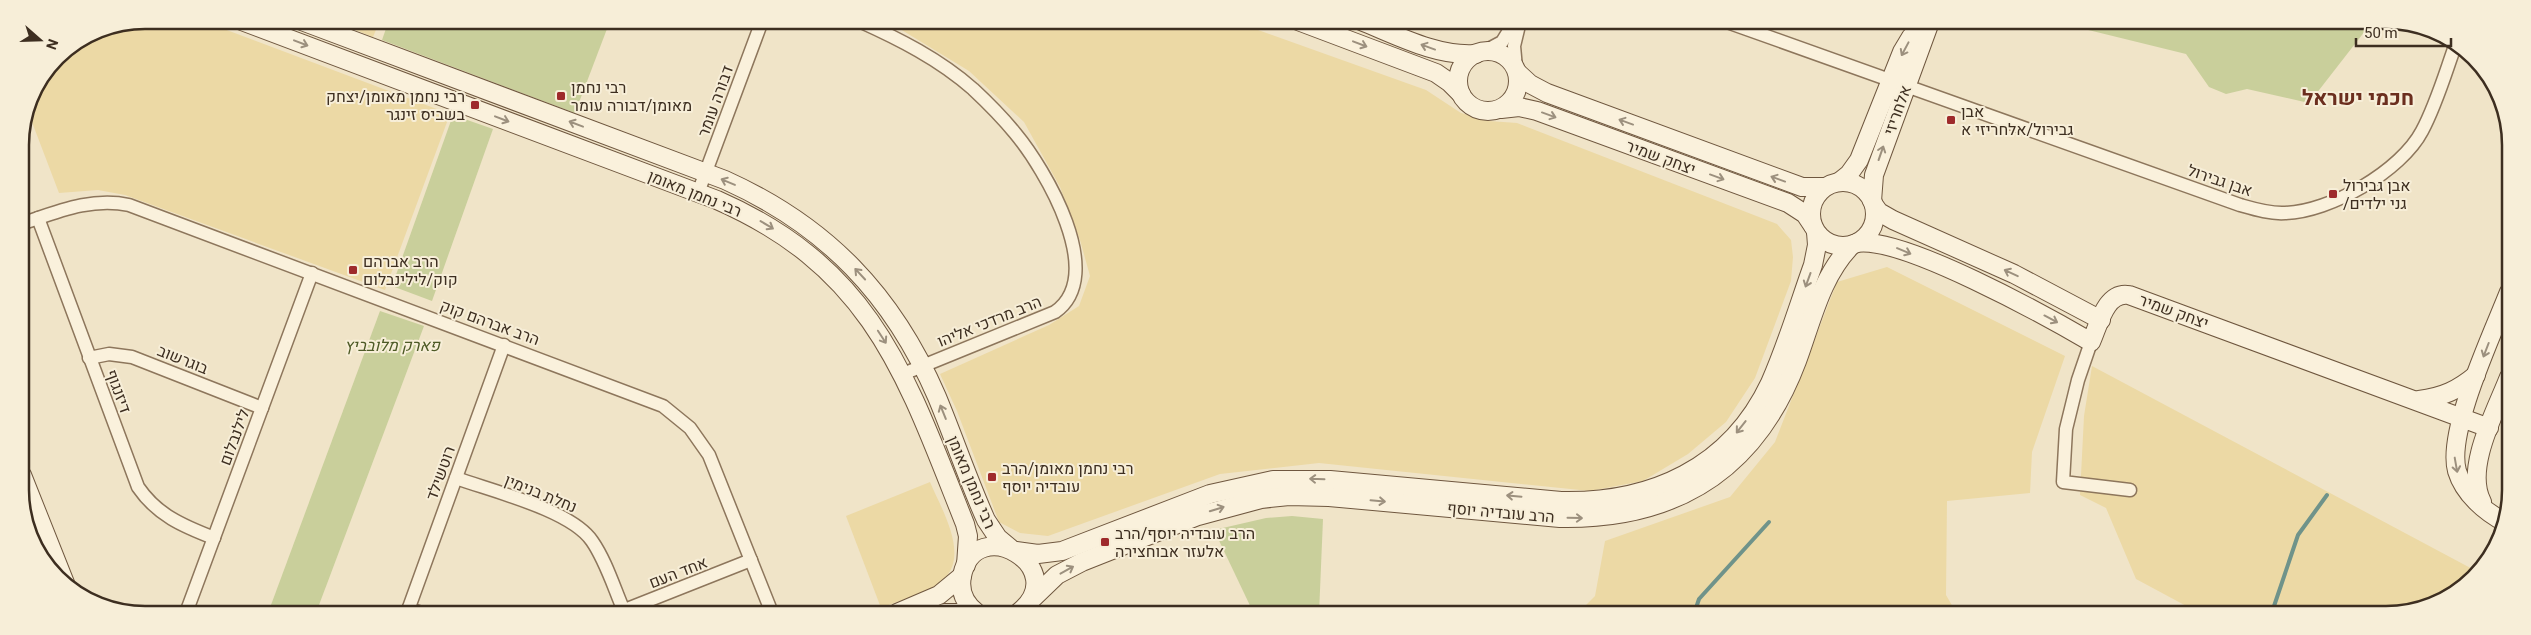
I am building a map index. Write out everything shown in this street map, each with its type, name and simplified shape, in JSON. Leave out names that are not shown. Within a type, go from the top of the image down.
[{"type":"street","name":"רבי נחמן מאומן","points":[[277,29],[698,193],[763,222],[807,252],[848,292],[867,315],[903,374],[965,524],[968,536],[963,596],[971,606]]},
{"type":"street","name":"רבי נחמן מאומן","points":[[323,29],[706,173],[774,204],[805,224],[843,255],[884,303],[922,365],[986,520],[998,538],[1027,561],[1034,576],[1034,591],[1026,606]]},
{"type":"street","name":"דבורה עומר","points":[[698,193],[759,29]]},
{"type":"street","name":"הרב מרדכי אליהו","points":[[875,29],[918,50],[946,68],[995,110],[1016,134],[1050,188],[1063,218],[1076,258],[1076,282],[1070,296],[1061,308],[903,374]]},
{"type":"street","points":[[1319,29],[1436,73],[1452,84],[1469,105],[1487,112],[1501,109],[1512,100],[1517,92],[1514,46],[1518,29]]},
{"type":"street","points":[[1381,29],[1436,50],[1461,55],[1480,52],[1503,55],[1517,71]]},
{"type":"street","points":[[1461,94],[1458,85],[1460,71],[1468,59],[1502,42],[1510,29]]},
{"type":"street","name":"אבן גבירול","points":[[1747,29],[2240,205],[2285,213],[2306,210],[2330,202],[2361,186],[2389,168],[2410,149],[2430,114],[2453,50]]},
{"type":"street","name":"אלחריזי","points":[[1873,203],[1874,175],[1898,82],[1911,37],[1918,29]]},
{"type":"street","name":"אלחריזי","points":[[1832,185],[1849,174],[1859,160],[1926,29]]},
{"type":"street","name":"יצחק שמיר","points":[[1517,71],[1530,84],[1556,97],[1802,187],[1832,185]]},
{"type":"street","name":"יצחק שמיר","points":[[1501,109],[1519,107],[1537,111],[1788,203],[1802,212],[1814,229]]},
{"type":"street","points":[[2101,320],[2022,277],[1892,220],[1879,212],[1859,186],[1832,185],[1813,203],[1811,213],[1814,229],[1832,244],[1880,244],[1904,251],[2001,293],[2092,342],[2078,380],[2066,428],[2063,482],[2130,490]]},
{"type":"street","name":"הרב אברהם קוק","points":[[29,221],[86,203],[122,203],[651,400],[682,420],[697,436],[712,460],[769,606]]},
{"type":"street","points":[[1854,244],[1871,230],[1874,220],[1873,203]]},
{"type":"street","name":"דיזנגוף","points":[[38,218],[132,475],[145,497],[168,518],[214,538]]},
{"type":"street","name":"הרב עובדיה יוסף","points":[[964,571],[972,557],[985,549],[1000,546],[1013,550],[1043,554],[1062,551],[1210,494],[1273,480],[1330,480],[1561,501],[1591,501],[1620,498],[1647,491],[1673,481],[1718,451],[1738,431],[1755,409],[1770,384],[1813,265],[1817,245],[1814,229]]},
{"type":"street","name":"הרב עובדיה יוסף","points":[[1027,606],[1052,579],[1082,562],[1198,516],[1261,500],[1323,496],[1560,518],[1592,518],[1637,512],[1680,497],[1706,482],[1730,464],[1751,443],[1770,418],[1785,391],[1828,278],[1838,261],[1854,244]]},
{"type":"street","name":"לילנבלום","points":[[189,606],[312,273]]},
{"type":"street","name":"יצחק שמיר","points":[[2092,342],[2111,299],[2122,294],[2129,294],[2490,428]]},
{"type":"street","points":[[2499,519],[2476,502],[2457,472],[2454,453],[2461,417],[2502,310]]},
{"type":"street","name":"רוטשילד","points":[[410,606],[504,345]]},
{"type":"street","name":"בוגרשוב","points":[[90,358],[109,354],[132,357],[262,408]]},
{"type":"street","points":[[2414,400],[2438,398],[2451,393],[2477,375]]},
{"type":"street","points":[[2499,519],[2481,501],[2475,487],[2476,467],[2502,396]]},
{"type":"street","name":"נחלת בנימין","points":[[456,478],[558,514],[576,524],[596,547],[618,606]]},
{"type":"street","points":[[29,493],[57,566]]},
{"type":"street","name":"אחד העם","points":[[635,606],[751,560]]},
{"type":"street","points":[[913,606],[939,595],[964,571]]},
{"type":"green space","points":[[386,29],[607,29],[575,113],[382,40]]},
{"type":"green space","points":[[2084,29],[2367,29],[2309,103],[2247,89],[2226,94],[2209,87],[2186,54]]},
{"type":"green space","points":[[453,115],[493,129],[432,301],[392,286]]},
{"type":"green space","name":"פארק מלובביץ","points":[[380,311],[424,326],[319,606],[271,606]]},
{"type":"green space","points":[[1292,516],[1323,519],[1319,606],[1250,606],[1214,530],[1266,518]]},
{"type":"sand","points":[[137,29],[224,29],[450,114],[385,290],[125,195],[98,190],[59,193],[32,121],[44,86],[60,65],[65,65],[65,60],[68,57],[86,44],[122,31]]},
{"type":"sand","points":[[353,29],[376,29],[373,37]]},
{"type":"sand","points":[[900,29],[1255,29],[1426,90],[1461,113],[1489,121],[1517,123],[1777,224],[1791,240],[1793,257],[1791,281],[1755,378],[1726,422],[1688,454],[1643,481],[1590,491],[1319,463],[1220,474],[1048,536],[1020,533],[999,522],[957,411],[940,374],[1049,325],[1079,306],[1090,276],[1080,240],[1060,187],[1024,122],[969,71]]},
{"type":"sand","points":[[1887,267],[2065,356],[2032,452],[2030,493],[1947,501],[1946,595],[1952,606],[1585,606],[1595,596],[1605,541],[1730,497],[1775,442],[1837,282]]},
{"type":"sand","points":[[2092,366],[2472,569],[2463,578],[2444,591],[2424,600],[2394,606],[2186,606],[2136,579],[2106,508],[2080,495],[2084,416]]},
{"type":"sand","points":[[930,482],[953,539],[954,553],[952,566],[945,578],[932,588],[887,606],[880,606],[846,516]]},
{"type":"waterway","points":[[2274,606],[2298,535],[2327,495]]},
{"type":"waterway","points":[[1697,606],[1699,599],[1769,522]]},
{"type":"place","name":"רבי נחמן מאומן/דבורה עומר","points":[[561,96]]},
{"type":"place","name":"רבי נחמן מאומן/יצחק בשביס זינגר","points":[[475,105]]},
{"type":"place","name":"אבן גבירול/אלחריזי א","points":[[1951,120]]},
{"type":"place","name":"אבן גבירול /גני ילדים","points":[[2333,194]]},
{"type":"place","name":"הרב אברהם קוק/לילינבלום","points":[[353,270]]},
{"type":"place","name":"רבי נחמן מאומן/הרב עובדיה יוסף","points":[[992,477]]},
{"type":"place","name":"הרב עובדיה יוסף/הרב אלעזר אבוחצירה","points":[[1105,542]]},
{"type":"district","name":"חכמי ישראל","points":[[2358,98]]}]
